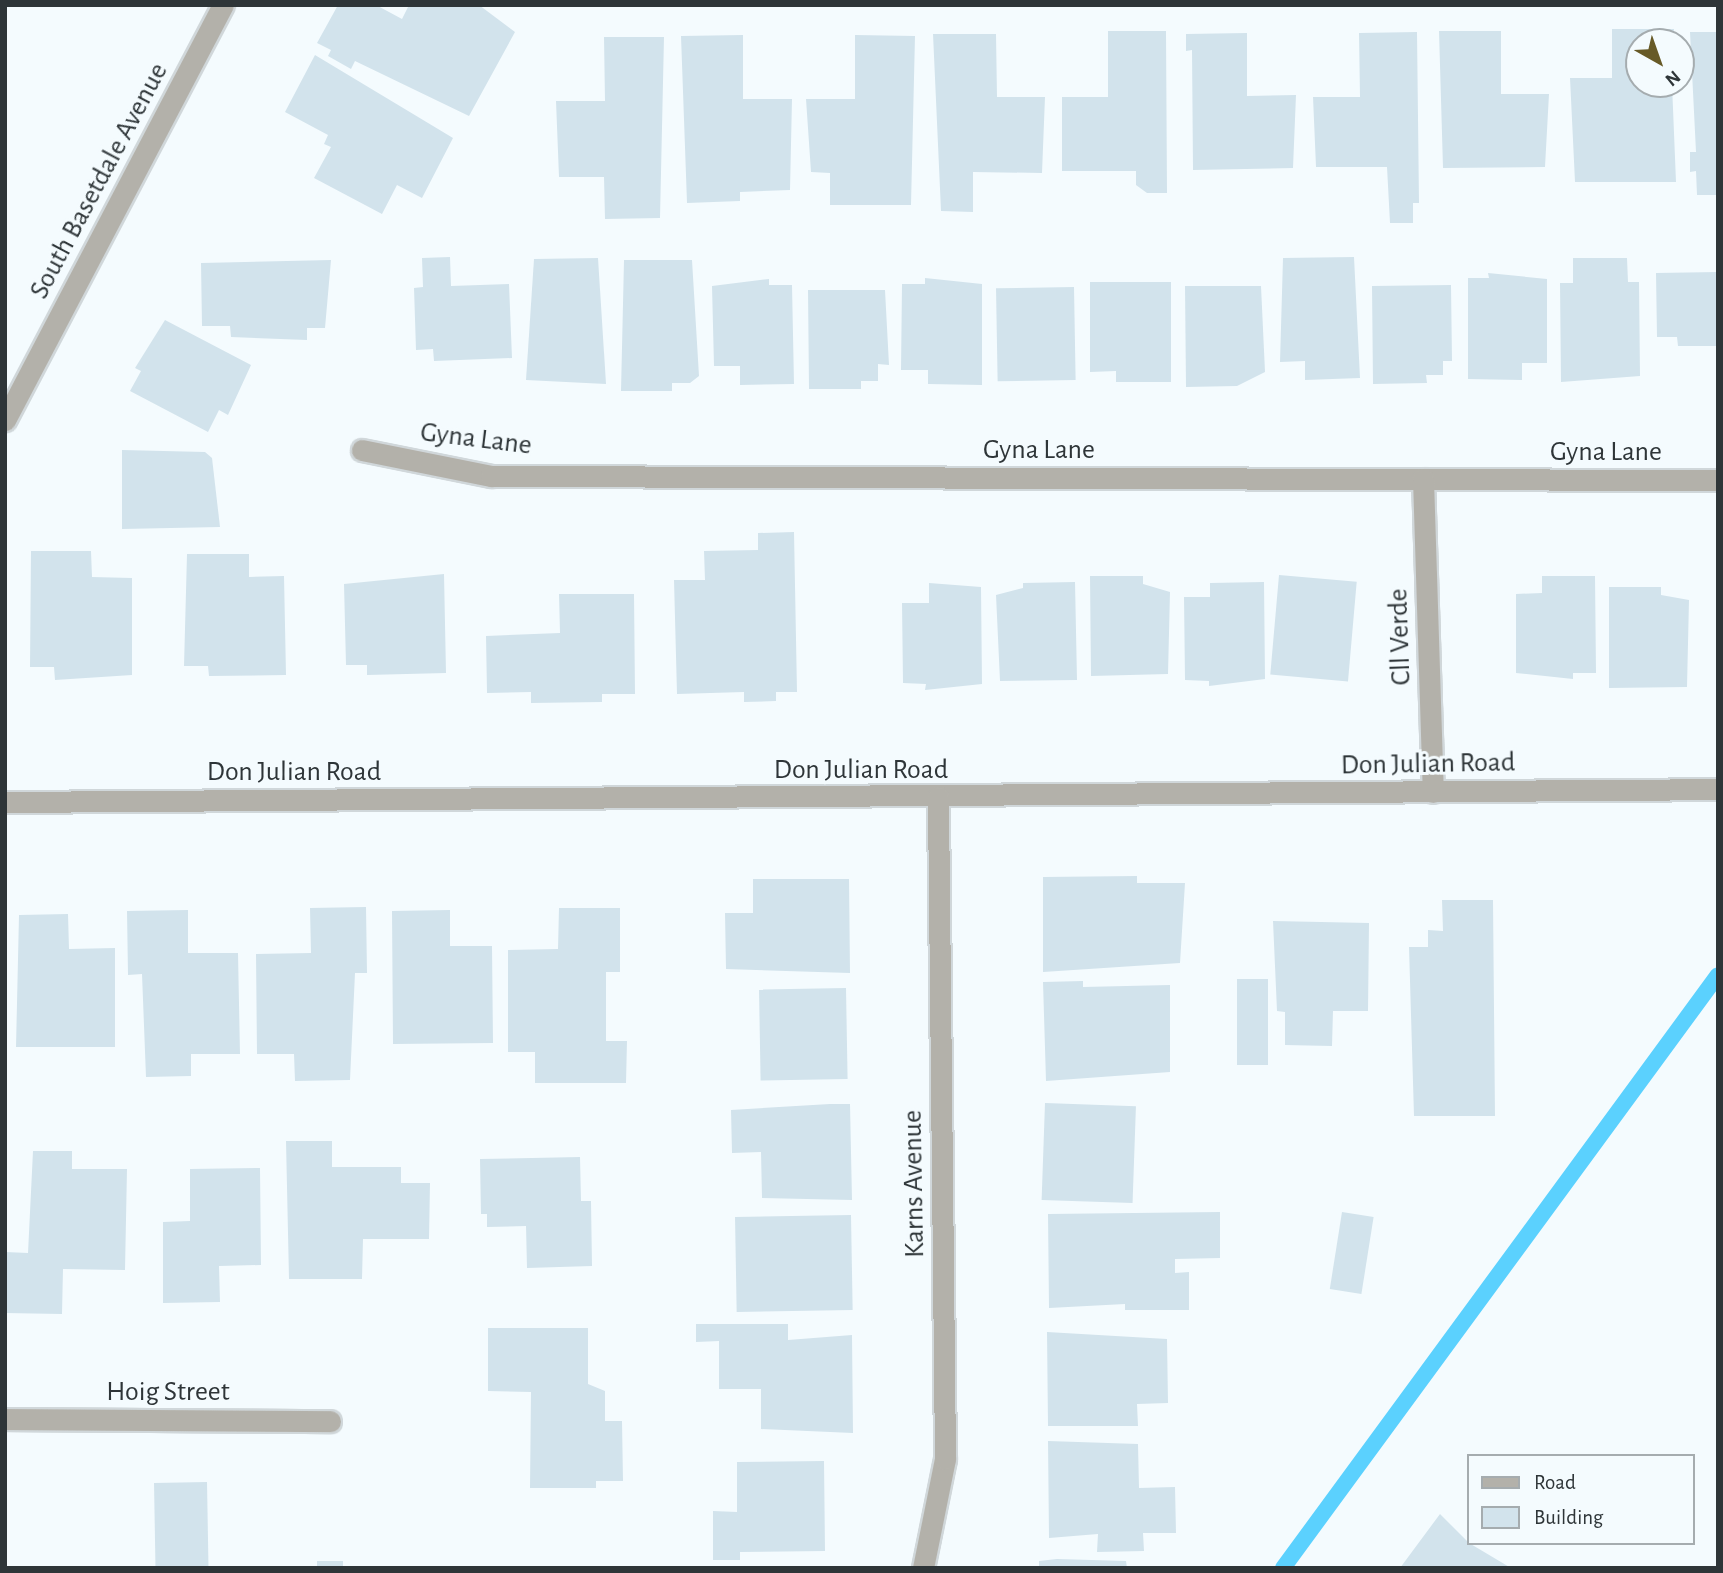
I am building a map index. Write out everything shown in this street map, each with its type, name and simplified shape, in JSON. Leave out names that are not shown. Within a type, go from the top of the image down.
[{"type":"street","name":"South Basetdale Avenue","points":[[5,420],[223,5]]},
{"type":"street","name":"Gyna Lane","points":[[362,450],[491,476],[1718,480]]},
{"type":"street","name":"Cll Verde","points":[[1423,479],[1433,792]]},
{"type":"street","name":"Don Julian Road","points":[[5,802],[1718,789]]},
{"type":"street","name":"Karns Avenue","points":[[923,1568],[945,1459],[938,797]]},
{"type":"street","name":"Hoig Street","points":[[5,1419],[330,1421]]},
{"type":"building","points":[[338,5],[376,5],[402,19],[409,5],[479,5],[515,32],[469,116],[355,61],[351,69],[328,56],[331,50],[317,43]]},
{"type":"building","points":[[1612,29],[1625,29],[1625,98],[1673,98],[1676,182],[1575,182],[1570,78],[1612,78]]},
{"type":"building","points":[[1108,31],[1166,31],[1167,193],[1147,193],[1136,185],[1136,171],[1062,171],[1062,97],[1108,97]]},
{"type":"building","points":[[1439,31],[1501,31],[1501,94],[1549,94],[1545,167],[1443,168]]},
{"type":"building","points":[[1417,32],[1419,203],[1413,203],[1413,223],[1390,223],[1387,167],[1316,167],[1313,97],[1360,97],[1359,33]]},
{"type":"building","points":[[1695,32],[1718,32],[1718,195],[1697,195],[1696,171],[1690,172],[1690,152],[1696,152],[1693,98]]},
{"type":"building","points":[[1247,33],[1247,96],[1296,95],[1293,168],[1193,170],[1192,50],[1186,51],[1186,34]]},
{"type":"building","points":[[933,34],[996,34],[997,97],[1045,97],[1042,173],[973,172],[973,212],[941,211]]},
{"type":"building","points":[[743,35],[743,99],[792,99],[790,190],[740,192],[740,201],[687,203],[681,36]]},
{"type":"building","points":[[855,35],[915,36],[911,205],[830,205],[830,173],[811,172],[806,99],[855,99]]},
{"type":"building","points":[[604,37],[664,37],[660,218],[605,219],[604,177],[559,177],[556,101],[605,101]]},
{"type":"building","points":[[315,55],[453,138],[422,198],[397,185],[382,214],[314,178],[331,147],[324,144],[328,135],[285,112]]},
{"type":"building","points":[[450,257],[451,286],[509,284],[512,358],[434,361],[433,349],[416,350],[414,288],[423,287],[422,258]]},
{"type":"building","points":[[1354,257],[1360,378],[1305,380],[1305,361],[1280,362],[1283,258]]},
{"type":"building","points":[[598,258],[606,384],[526,380],[534,259]]},
{"type":"building","points":[[1573,258],[1627,258],[1628,282],[1639,282],[1640,376],[1561,382],[1560,283],[1573,283]]},
{"type":"building","points":[[331,260],[325,328],[307,328],[307,340],[231,337],[230,326],[202,326],[201,263]]},
{"type":"building","points":[[624,260],[692,260],[699,376],[690,383],[672,383],[672,391],[621,391]]},
{"type":"building","points":[[1718,272],[1718,346],[1678,346],[1677,337],[1657,337],[1656,273]]},
{"type":"building","points":[[1488,273],[1547,279],[1547,363],[1522,363],[1522,380],[1468,379],[1468,278],[1489,278]]},
{"type":"building","points":[[925,278],[982,284],[982,385],[928,384],[928,370],[901,370],[902,284],[925,284]]},
{"type":"building","points":[[769,279],[769,285],[792,285],[794,384],[740,385],[740,366],[714,366],[712,286]]},
{"type":"building","points":[[1090,282],[1171,282],[1171,382],[1116,382],[1116,371],[1090,372]]},
{"type":"building","points":[[1451,285],[1452,361],[1443,361],[1443,375],[1426,375],[1427,383],[1373,384],[1372,286]]},
{"type":"building","points":[[1185,286],[1261,286],[1265,372],[1237,386],[1186,387]]},
{"type":"building","points":[[1074,287],[1076,380],[998,381],[996,288]]},
{"type":"building","points":[[808,290],[885,290],[889,365],[878,364],[878,381],[861,381],[861,389],[809,389]]},
{"type":"building","points":[[165,320],[251,365],[228,415],[219,410],[208,432],[130,391],[141,371],[135,368]]},
{"type":"building","points":[[122,450],[205,452],[212,458],[220,527],[122,529]]},
{"type":"building","points":[[794,532],[797,692],[776,692],[776,701],[744,702],[744,692],[677,694],[674,580],[705,580],[704,551],[758,550],[758,533]]},
{"type":"building","points":[[31,551],[91,551],[92,577],[132,578],[132,675],[55,680],[54,667],[30,667]]},
{"type":"building","points":[[187,554],[249,554],[249,577],[284,576],[286,675],[209,676],[208,666],[184,666]]},
{"type":"building","points":[[444,574],[446,673],[367,675],[367,665],[346,665],[344,584]]},
{"type":"building","points":[[1279,575],[1357,582],[1348,681],[1270,675]]},
{"type":"building","points":[[1090,576],[1143,576],[1143,584],[1170,592],[1168,674],[1091,676]]},
{"type":"building","points":[[1542,576],[1595,576],[1596,673],[1573,673],[1573,679],[1516,673],[1516,594],[1542,593]]},
{"type":"building","points":[[1075,582],[1077,680],[1000,681],[996,595],[1023,588],[1023,583]]},
{"type":"building","points":[[1264,582],[1265,679],[1209,686],[1209,681],[1185,680],[1184,597],[1210,597],[1210,583]]},
{"type":"building","points":[[929,583],[981,587],[982,684],[925,690],[926,684],[903,683],[902,603],[929,603]]},
{"type":"building","points":[[1609,587],[1661,587],[1661,595],[1689,600],[1687,687],[1609,688]]},
{"type":"building","points":[[559,594],[634,594],[635,694],[602,694],[602,702],[531,703],[531,692],[487,693],[486,636],[560,633]]},
{"type":"building","points":[[1137,876],[1137,883],[1185,883],[1180,963],[1043,972],[1043,877]]},
{"type":"building","points":[[753,879],[849,879],[850,973],[726,969],[725,913],[753,913]]},
{"type":"building","points":[[1442,900],[1493,900],[1495,1116],[1414,1116],[1409,947],[1428,947],[1428,930],[1443,931]]},
{"type":"building","points":[[366,907],[367,973],[355,973],[350,1080],[295,1081],[294,1054],[257,1054],[256,954],[311,953],[310,908]]},
{"type":"building","points":[[559,908],[620,908],[620,972],[606,972],[606,1041],[627,1041],[626,1083],[535,1083],[535,1052],[508,1052],[508,950],[558,949]]},
{"type":"building","points":[[188,910],[188,953],[238,953],[240,1054],[191,1054],[191,1076],[146,1077],[142,974],[128,975],[127,911]]},
{"type":"building","points":[[450,910],[450,946],[492,946],[493,1043],[393,1044],[392,911]]},
{"type":"building","points":[[68,914],[69,949],[115,948],[115,1047],[16,1047],[19,915]]},
{"type":"building","points":[[1273,921],[1369,923],[1368,1011],[1333,1011],[1332,1046],[1285,1045],[1285,1012],[1277,1011]]},
{"type":"building","points":[[1237,979],[1268,979],[1268,1065],[1237,1065]]},
{"type":"building","points":[[1083,981],[1083,987],[1170,985],[1170,1072],[1046,1081],[1043,982]]},
{"type":"building","points":[[846,988],[848,1079],[761,1081],[759,990]]},
{"type":"building","points":[[1045,1103],[1136,1106],[1133,1203],[1042,1200]]},
{"type":"building","points":[[850,1104],[852,1200],[762,1198],[761,1152],[732,1153],[731,1110]]},
{"type":"building","points":[[286,1141],[332,1141],[332,1167],[401,1167],[401,1183],[430,1183],[429,1239],[363,1239],[362,1279],[289,1279]]},
{"type":"building","points":[[33,1151],[72,1151],[72,1169],[127,1169],[125,1270],[63,1269],[62,1314],[5,1313],[5,1252],[28,1253]]},
{"type":"building","points":[[580,1157],[581,1201],[591,1201],[592,1266],[527,1268],[526,1226],[487,1227],[487,1214],[481,1214],[480,1159]]},
{"type":"building","points":[[260,1168],[261,1265],[219,1266],[220,1302],[163,1303],[163,1222],[190,1221],[190,1169]]},
{"type":"building","points":[[1220,1212],[1220,1258],[1175,1259],[1175,1273],[1189,1272],[1189,1310],[1125,1310],[1125,1304],[1049,1308],[1048,1214]]},
{"type":"building","points":[[1342,1212],[1374,1217],[1361,1294],[1330,1289]]},
{"type":"building","points":[[851,1215],[853,1310],[737,1312],[735,1217]]},
{"type":"building","points":[[696,1324],[788,1324],[788,1340],[852,1335],[853,1433],[761,1429],[761,1389],[719,1389],[719,1341],[696,1342]]},
{"type":"building","points":[[488,1328],[588,1328],[588,1384],[605,1391],[605,1421],[622,1421],[623,1481],[596,1481],[596,1488],[530,1488],[531,1392],[488,1391]]},
{"type":"building","points":[[1047,1332],[1167,1339],[1168,1403],[1137,1404],[1138,1426],[1048,1426]]},
{"type":"building","points":[[1048,1441],[1138,1444],[1139,1488],[1175,1487],[1176,1533],[1143,1533],[1144,1551],[1097,1552],[1098,1534],[1049,1538]]},
{"type":"building","points":[[824,1461],[825,1551],[740,1552],[740,1560],[713,1560],[713,1511],[737,1512],[737,1462]]},
{"type":"building","points":[[207,1482],[209,1568],[155,1568],[154,1483]]},
{"type":"building","points":[[1440,1514],[1468,1545],[1511,1568],[1400,1568]]},
{"type":"building","points":[[317,1561],[343,1561],[343,1568],[317,1568]]},
{"type":"building","points":[[1039,1561],[1126,1561],[1127,1568],[1039,1568]]},
{"type":"waterway","points":[[1283,1568],[1718,975]]}]
